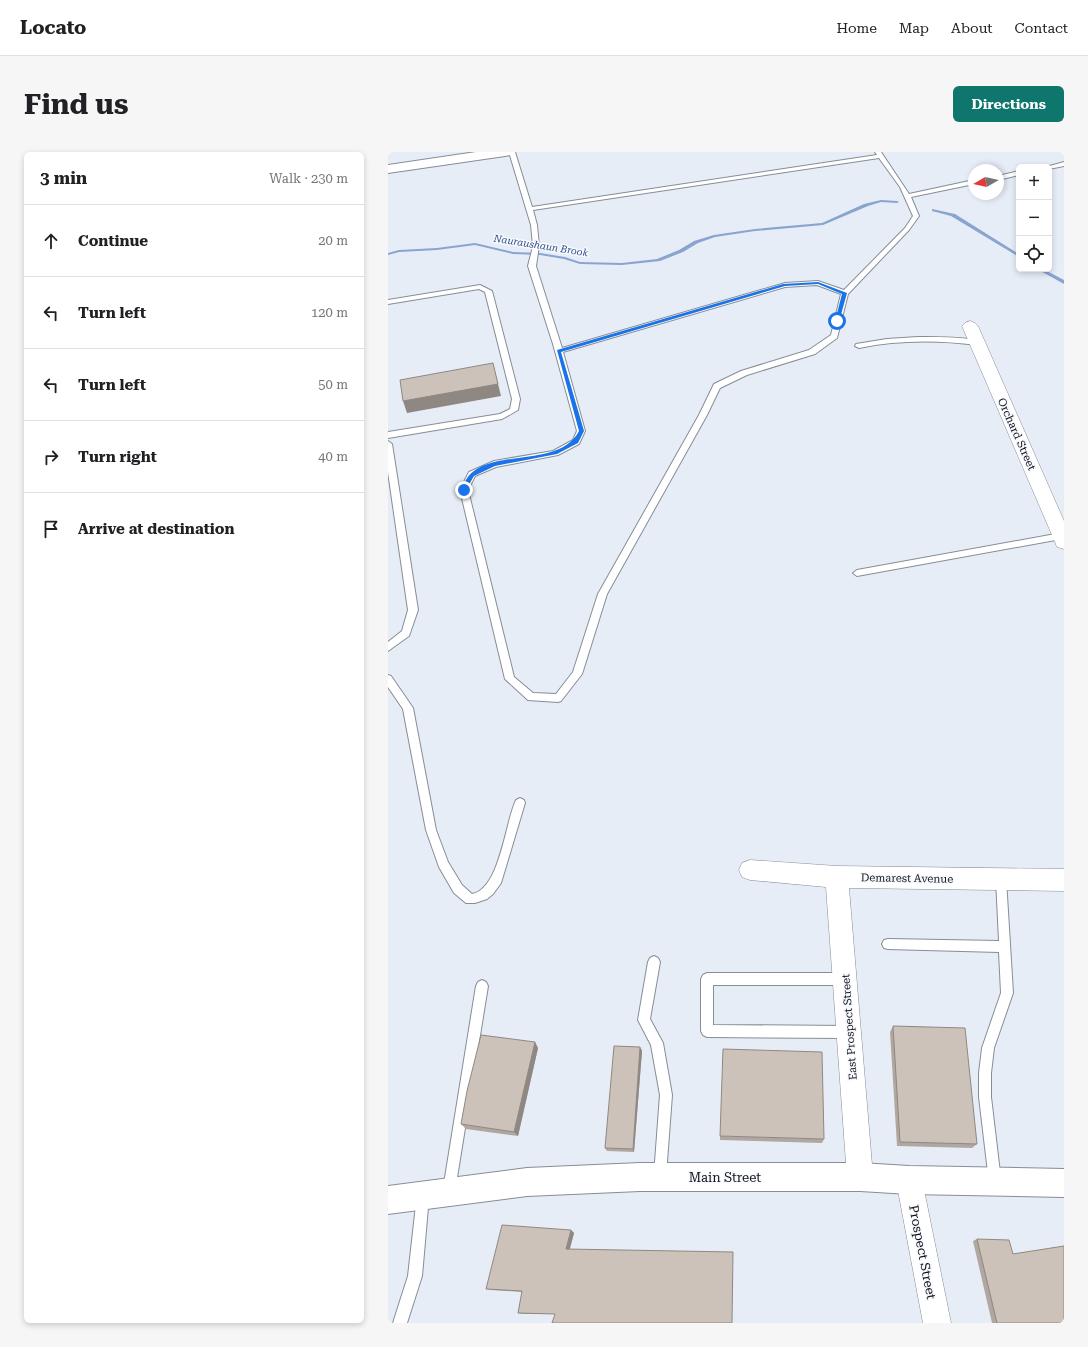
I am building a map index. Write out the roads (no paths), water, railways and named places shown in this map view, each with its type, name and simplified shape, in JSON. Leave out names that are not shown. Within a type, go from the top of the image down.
[{"type":"street","points":[[388,169],[505,152]]},
{"type":"street","name":"Orchard Street","points":[[970,326],[1063,539]]},
{"type":"street","name":"Demarest Avenue","points":[[750,870],[837,877],[1064,880]]},
{"type":"street","name":"East Prospect Street","points":[[837,877],[860,1177]]},
{"type":"street","name":"Main Street","points":[[388,1200],[527,1182],[660,1178],[860,1177],[909,1180],[1064,1183]]},
{"type":"street","name":"Prospect Street","points":[[909,1180],[937,1323]]},
{"type":"lane","points":[[512,152],[529,209],[534,225],[536,246],[532,266],[559,351],[581,431],[576,442],[555,453],[494,464],[472,474],[464,490],[510,679],[531,697],[558,698],[577,674],[603,594],[703,415],[717,386],[744,373],[812,352],[834,336],[845,293],[907,229],[916,216],[903,187],[880,154],[529,209]]},
{"type":"lane","points":[[1052,166],[1064,164]]},
{"type":"lane","points":[[1004,177],[1016,174]]},
{"type":"lane","points":[[907,196],[968,183]]},
{"type":"lane","points":[[559,351],[785,285],[818,283],[845,293]]},
{"type":"lane","points":[[388,302],[480,287],[488,291],[516,399],[514,410],[502,416],[388,435]]},
{"type":"lane","points":[[859,346],[910,340],[958,340],[977,343]]},
{"type":"lane","points":[[388,444],[413,610],[406,633],[388,647]]},
{"type":"lane","points":[[857,573],[1063,539]]},
{"type":"lane","points":[[388,679],[408,708],[431,830],[444,864],[458,889],[470,899],[481,898],[497,879],[520,803]]},
{"type":"lane","points":[[995,1182],[986,1097],[985,1060],[1007,993],[1001,879]]},
{"type":"lane","points":[[888,944],[1005,947]]},
{"type":"lane","points":[[654,962],[644,1020],[657,1043],[666,1095],[660,1178]]},
{"type":"lane","points":[[845,979],[707,979],[707,1031],[849,1032]]},
{"type":"lane","points":[[400,1323],[415,1276],[436,1194],[482,986]]},
{"type":"waterway","name":"Nauraushaun Brook","points":[[388,254],[399,251],[437,249],[475,244],[513,253],[540,254],[565,258],[580,263],[622,264],[658,260],[681,251],[696,242],[714,236],[755,230],[823,224],[866,205],[881,201],[897,202]]},
{"type":"waterway","name":"Nauraushaun Brook","points":[[934,210],[953,215],[1016,254]]},
{"type":"waterway","name":"Nauraushaun Brook","points":[[1045,272],[1064,282]]}]
